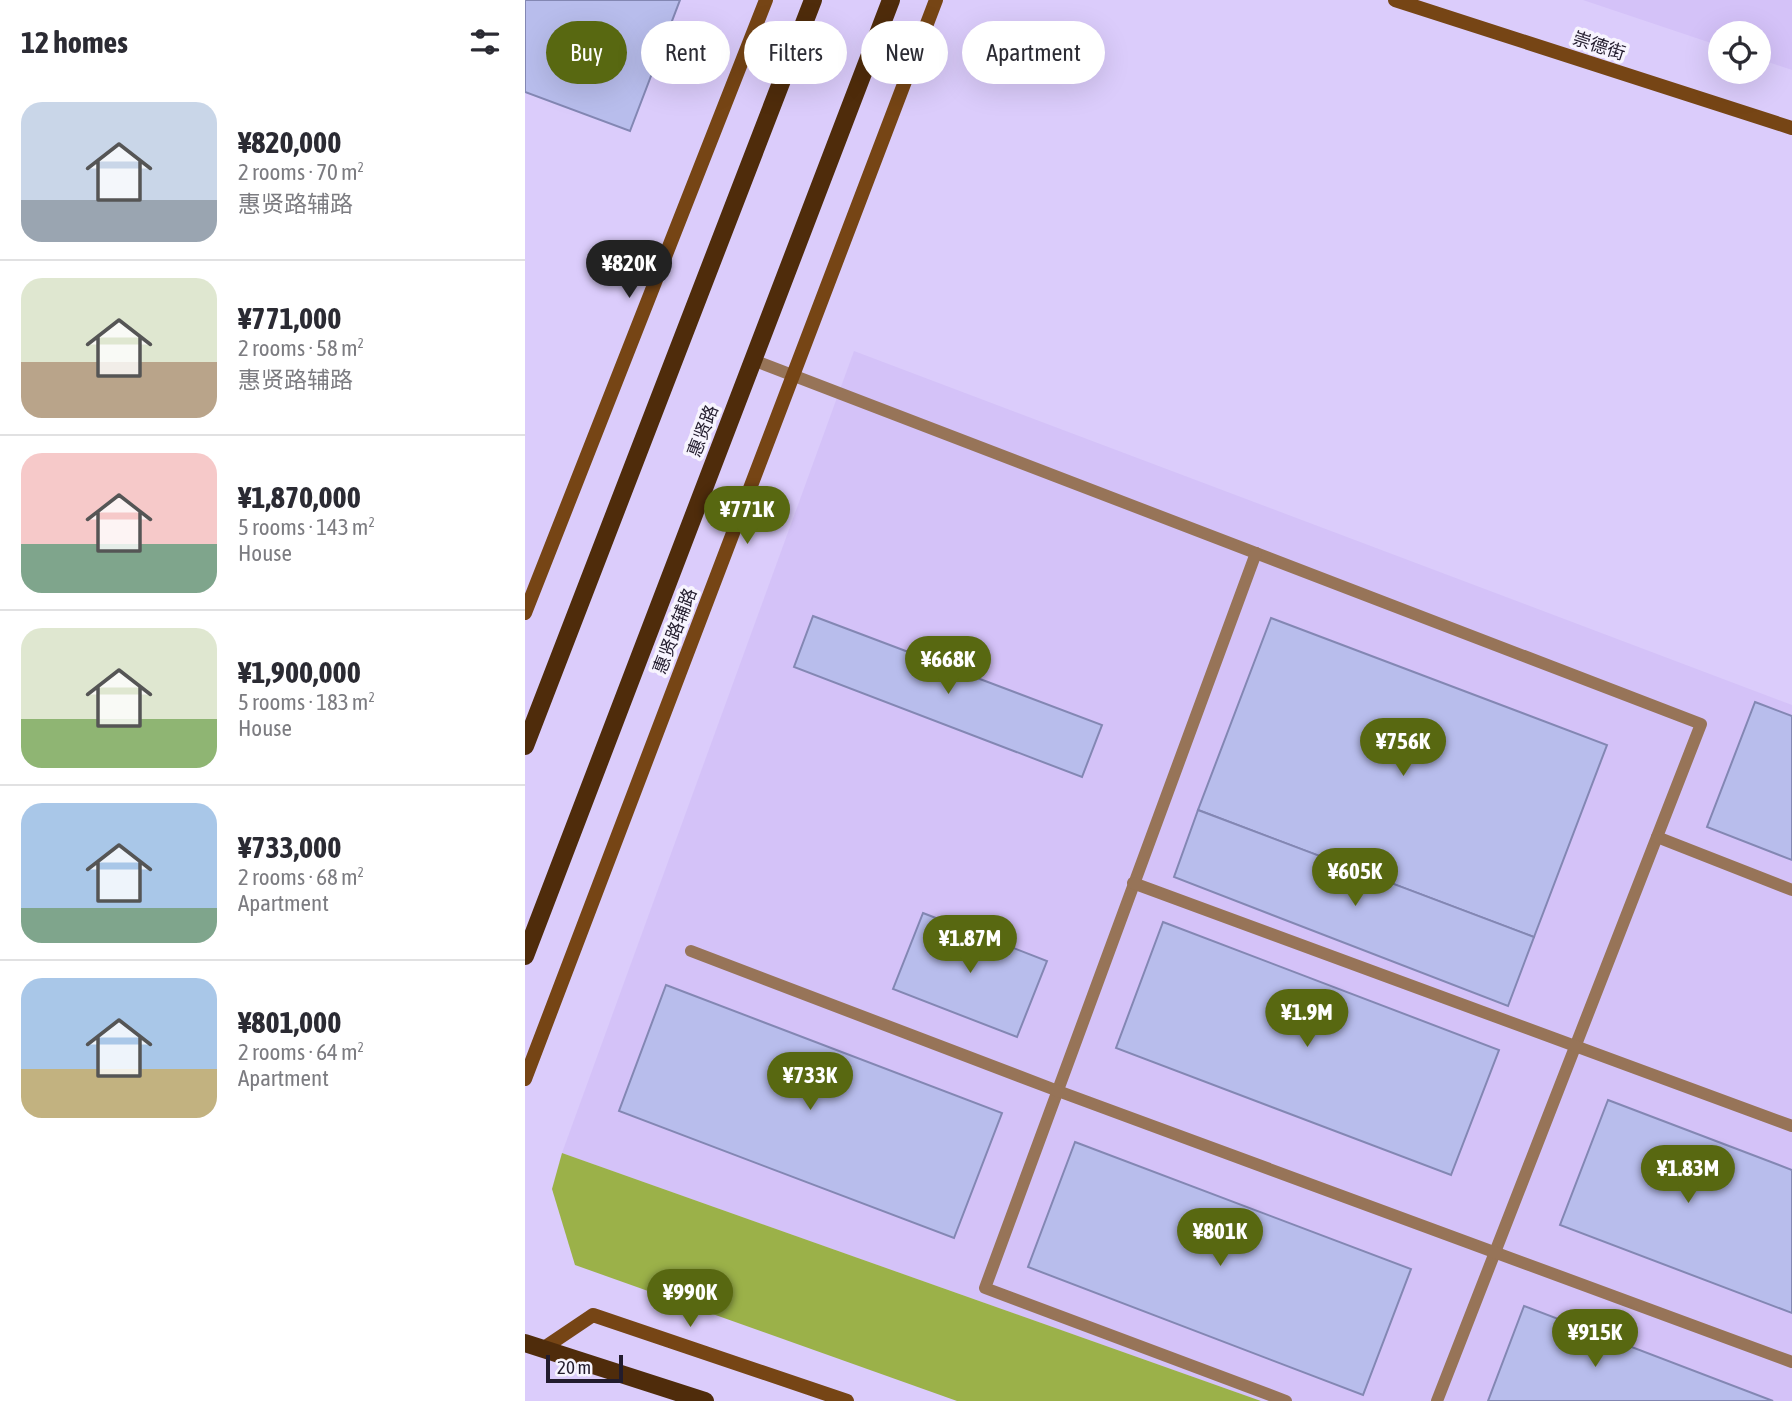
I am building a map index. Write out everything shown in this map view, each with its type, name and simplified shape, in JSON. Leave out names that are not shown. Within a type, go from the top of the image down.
[{"type":"main road","points":[[525,746],[813,0]]},
{"type":"main road","name":"惠贤路","points":[[525,956],[891,0]]},
{"type":"main road","points":[[525,1343],[705,1401]]},
{"type":"street","points":[[525,613],[766,0]]},
{"type":"street","name":"惠贤路辅路","points":[[525,1079],[936,0]]},
{"type":"street","name":"崇德街","points":[[1395,0],[1792,128]]},
{"type":"street","points":[[544,1348],[593,1315],[847,1401]]},
{"type":"lane","points":[[753,360],[1701,724],[1437,1401]]},
{"type":"lane","points":[[1256,553],[985,1288],[1286,1401]]},
{"type":"lane","points":[[1657,837],[1792,890]]},
{"type":"lane","points":[[1133,883],[1792,1126]]},
{"type":"lane","points":[[691,951],[1058,1091],[1792,1362]]},
{"type":"shaded area","points":[[1583,0],[1792,0],[1792,70],[1771,63],[1771,21],[1708,21],[1708,42]]},
{"type":"shaded area","points":[[854,351],[1792,705],[1792,1401],[1261,1401],[562,1153]]},
{"type":"green space","points":[[562,1153],[1261,1401],[957,1401],[575,1265],[552,1189]]},
{"type":"building","points":[[525,0],[680,0],[672,21],[641,21],[641,84],[648,84],[630,131],[525,92]]},
{"type":"building","points":[[813,616],[1102,725],[1082,777],[794,667]]},
{"type":"building","points":[[1271,618],[1607,745],[1534,937],[1198,810]]},
{"type":"building","points":[[1755,702],[1792,716],[1792,860],[1707,827]]},
{"type":"building","points":[[1198,810],[1534,937],[1508,1006],[1174,877]]},
{"type":"building","points":[[923,913],[1047,961],[1017,1037],[893,989]]},
{"type":"building","points":[[1163,922],[1499,1050],[1451,1175],[1116,1048]]},
{"type":"building","points":[[666,985],[1002,1113],[954,1238],[619,1111]]},
{"type":"building","points":[[1608,1100],[1792,1170],[1792,1313],[1560,1225]]},
{"type":"building","points":[[1075,1142],[1411,1269],[1363,1395],[1028,1267]]},
{"type":"building","points":[[1524,1306],[1773,1401],[1488,1401]]}]
